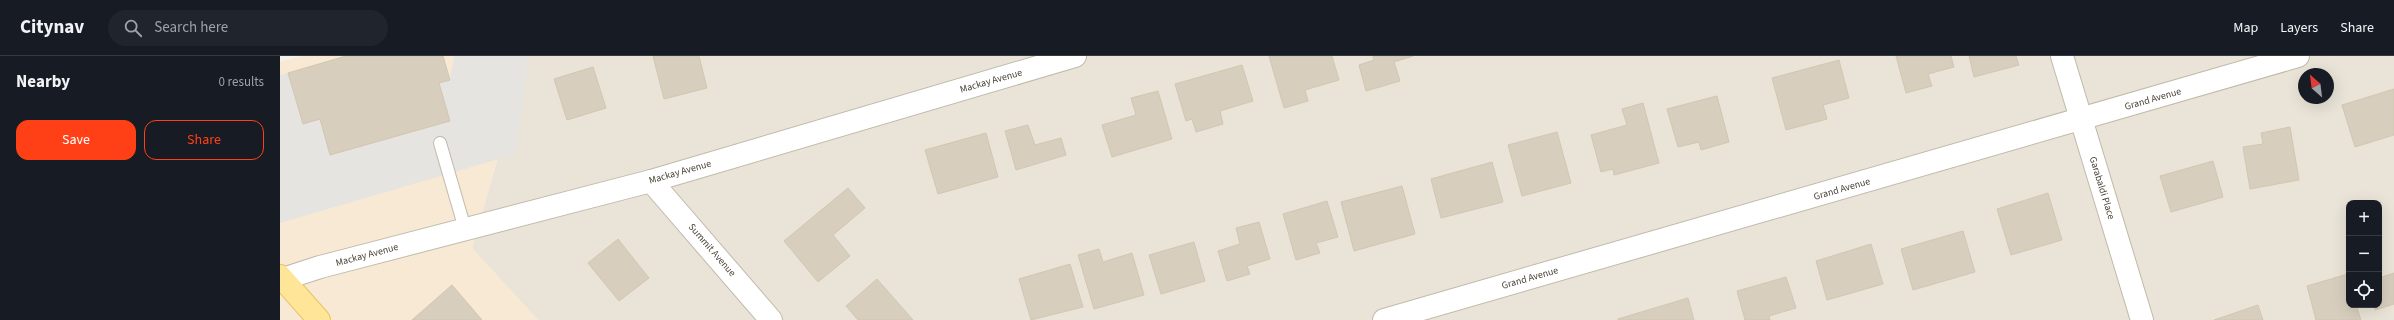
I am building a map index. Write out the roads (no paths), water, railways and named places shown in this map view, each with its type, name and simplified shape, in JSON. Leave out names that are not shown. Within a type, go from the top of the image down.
[{"type":"main road","points":[[282,278],[319,320]]},
{"type":"street","name":"Mackay Avenue","points":[[282,278],[651,181],[1075,56]]},
{"type":"street","name":"Garabaldi Place","points":[[2062,56],[2142,320]]},
{"type":"street","name":"Grand Avenue","points":[[1384,320],[2081,120],[2298,56]]},
{"type":"street","name":"Summit Avenue","points":[[651,181],[771,320]]},
{"type":"lane","points":[[440,143],[465,229]]}]
